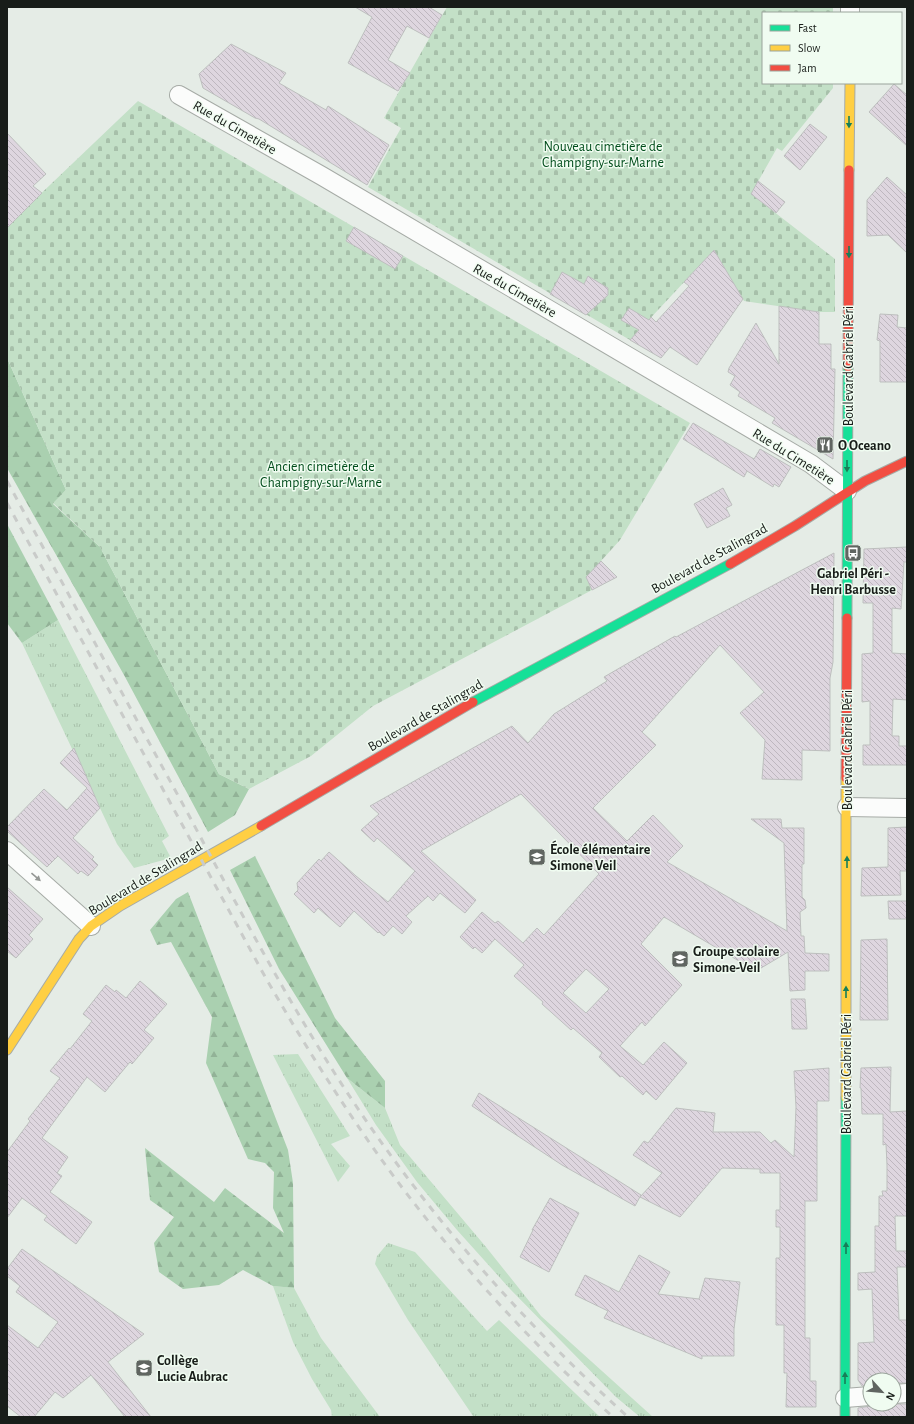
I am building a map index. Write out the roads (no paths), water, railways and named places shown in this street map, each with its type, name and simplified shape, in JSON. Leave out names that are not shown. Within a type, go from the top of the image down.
[{"type":"street","name":"Boulevard Gabriel Péri","points":[[845,1417],[847,491],[850,84]]},
{"type":"street","name":"Rue du Cimetière","points":[[179,95],[322,176],[811,464],[847,491]]},
{"type":"street","name":"Boulevard de Stalingrad","points":[[7,1050],[79,938],[91,926],[120,906],[463,708],[737,560],[795,526],[864,481],[907,461]]},
{"type":"street","points":[[847,807],[907,808]]},
{"type":"street","points":[[7,851],[91,926]]},
{"type":"street","points":[[845,1398],[862,1397]]},
{"type":"railway","points":[[7,481],[269,963],[322,1053],[354,1103],[424,1200],[501,1291],[584,1376],[628,1417]]},
{"type":"railway","points":[[7,503],[263,973],[341,1101],[369,1142],[424,1216],[483,1286],[546,1354],[613,1417]]},
{"type":"place","name":"O Oceano","points":[[825,445]]},
{"type":"place","name":"Gabriel Péri - Henri Barbusse","points":[[853,553]]},
{"type":"place","name":"École élémentaire Simone Veil","points":[[537,857]]},
{"type":"place","name":"Groupe scolaire Simone-Veil","points":[[680,959]]},
{"type":"place","name":"Collège Lucie Aubrac","points":[[144,1368]]},
{"type":"park label","name":"Nouveau cimetière de Champigny-sur-Marne","points":[[603,154]]},
{"type":"park label","name":"Ancien cimetière de Champigny-sur-Marne","points":[[321,474]]}]
